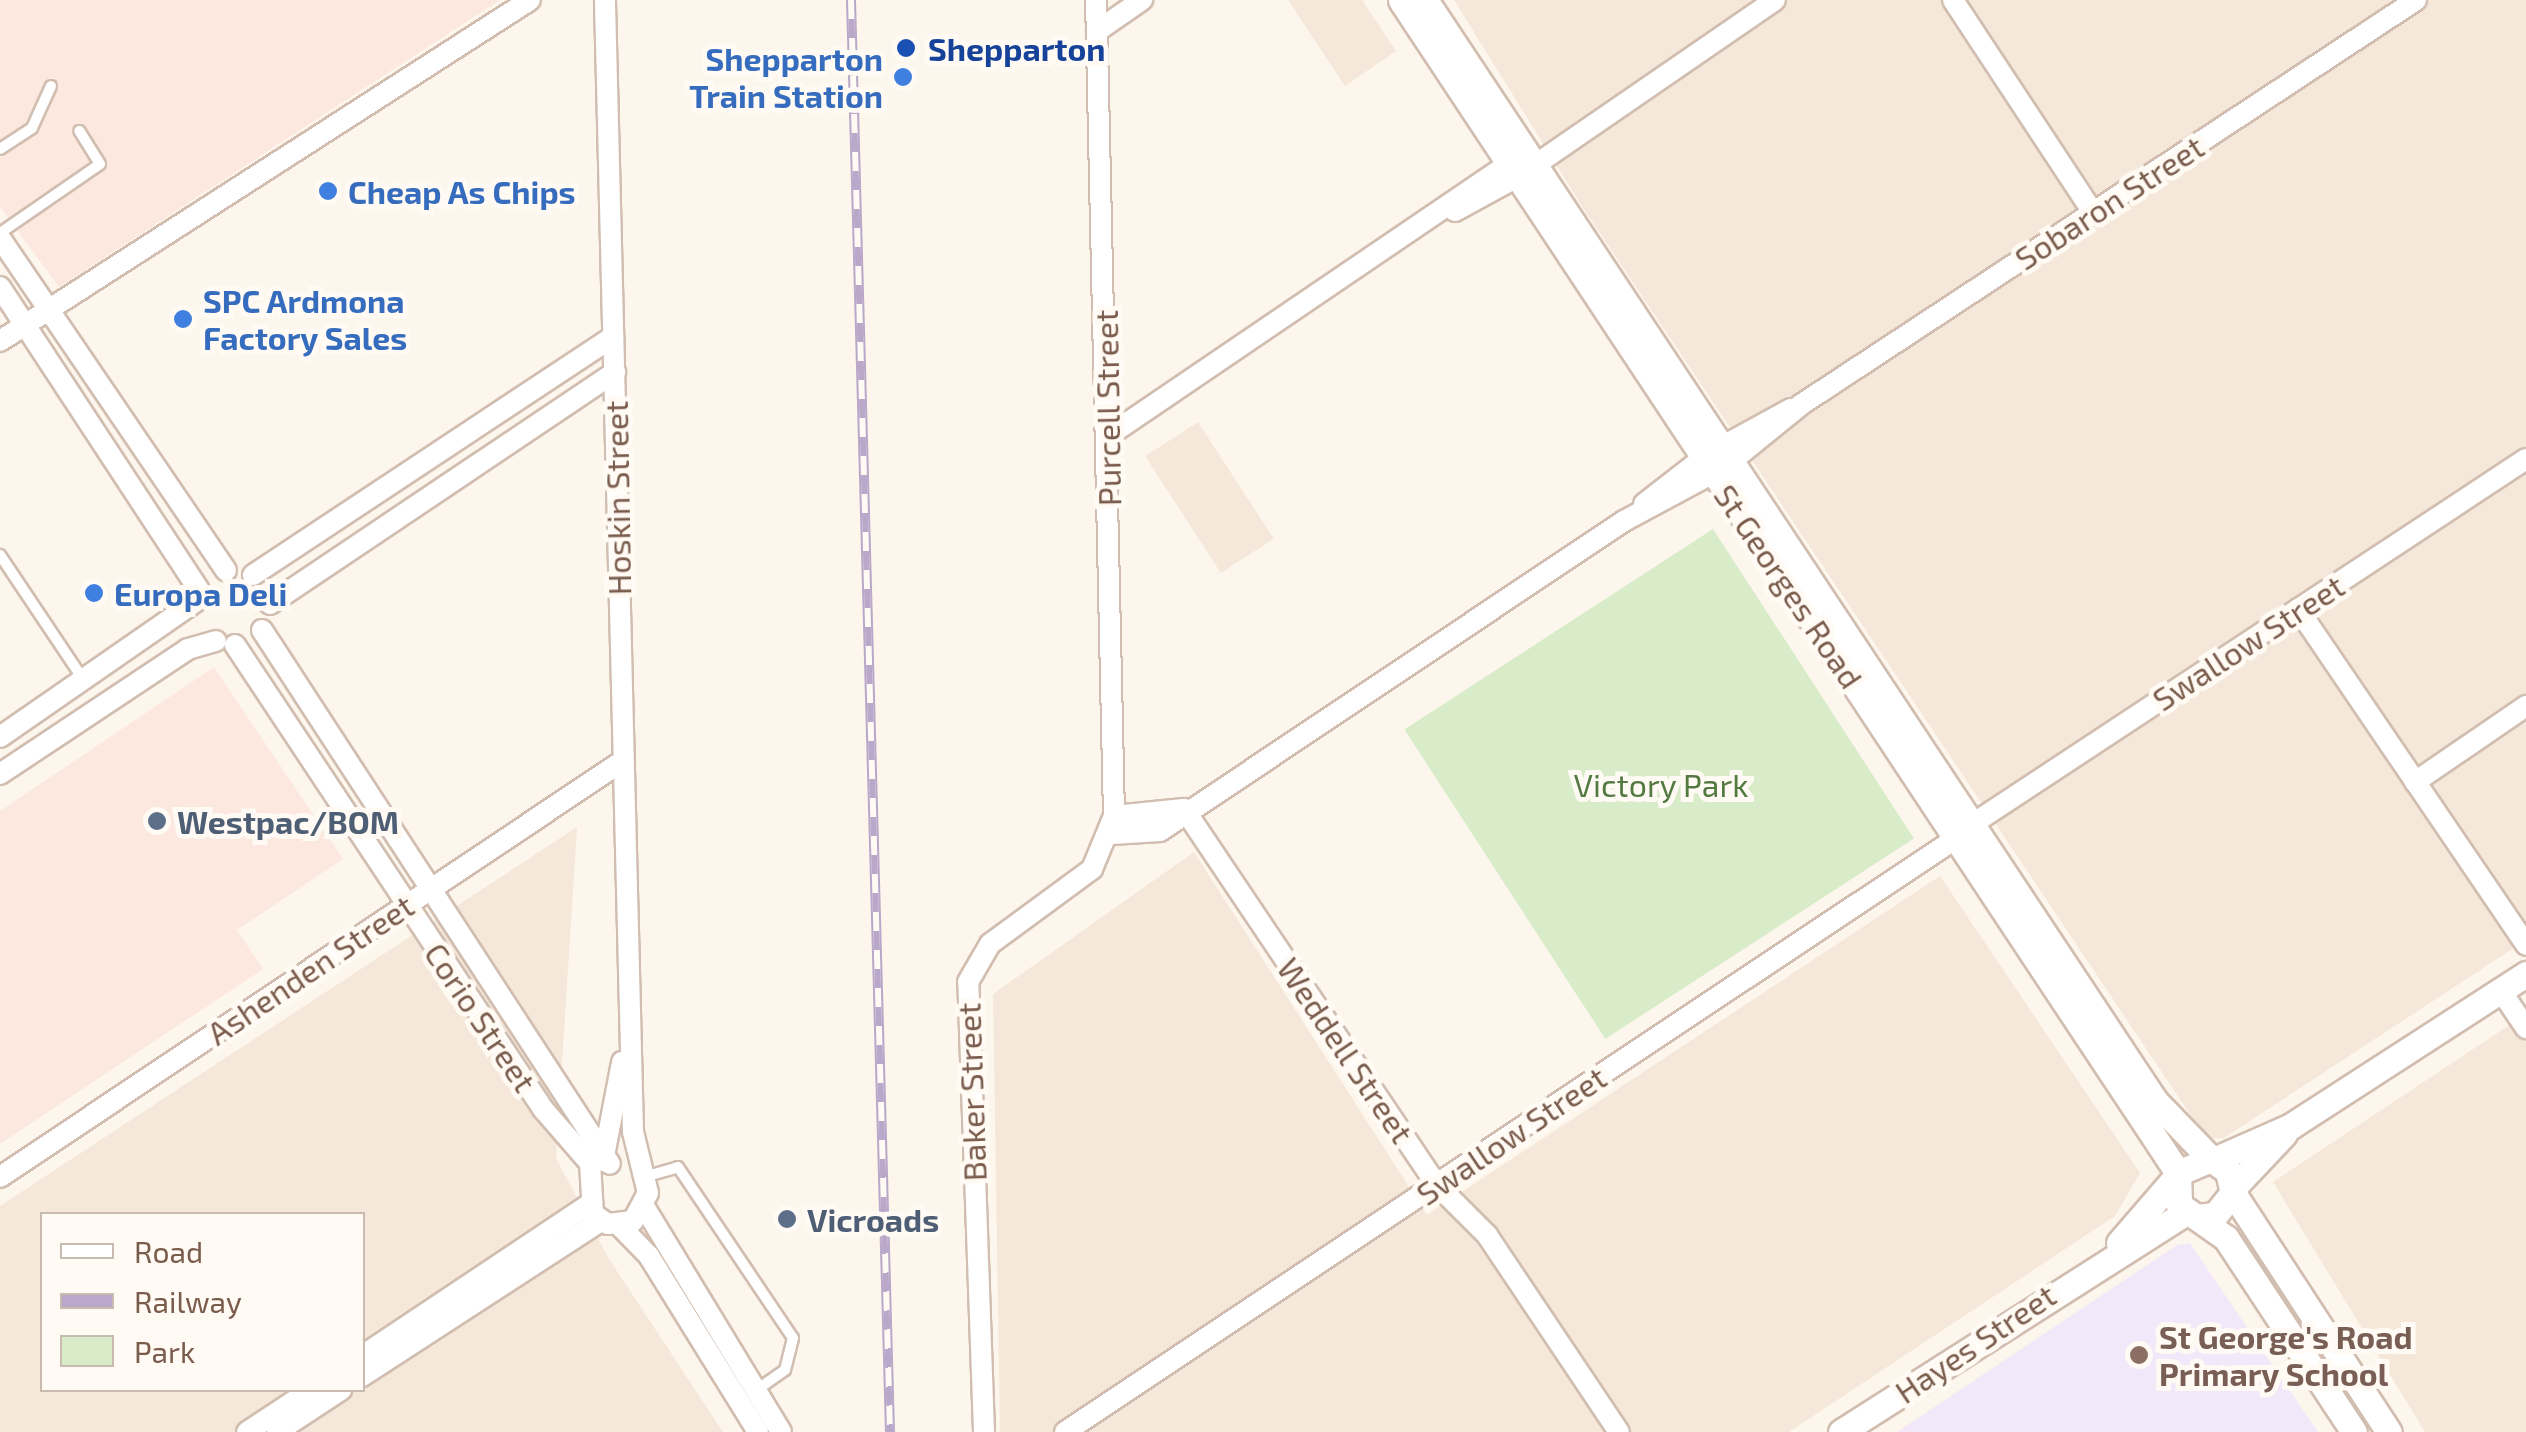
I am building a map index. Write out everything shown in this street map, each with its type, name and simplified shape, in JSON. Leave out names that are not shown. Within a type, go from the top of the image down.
[{"type":"street","points":[[0,341],[530,0]]},
{"type":"street","name":"Hoskin Street","points":[[605,0],[621,762],[630,996],[645,1208]]},
{"type":"street","name":"Purcell Street","points":[[1096,0],[1108,436],[1113,825]]},
{"type":"street","points":[[1097,31],[1142,0]]},
{"type":"street","name":"St Georges Road","points":[[1401,0],[1428,19],[2151,1112],[2191,1215]]},
{"type":"street","points":[[1108,436],[1775,0]]},
{"type":"street","points":[[1953,0],[2093,212]]},
{"type":"street","name":"Sobaron Street","points":[[1113,825],[1160,831],[1184,809],[2416,0]]},
{"type":"street","points":[[0,235],[226,570],[253,576],[270,604]]},
{"type":"street","points":[[0,286],[226,643]]},
{"type":"street","points":[[253,576],[428,456],[613,337]]},
{"type":"street","points":[[0,774],[188,649],[226,643],[262,630],[270,604],[615,372]]},
{"type":"street","name":"Swallow Street","points":[[1065,1432],[2526,459]]},
{"type":"street","points":[[0,737],[85,681],[226,570]]},
{"type":"street","points":[[2298,609],[2526,946]]},
{"type":"street","name":"Corio Street","points":[[262,630],[435,887],[605,1162]]},
{"type":"street","name":"Corio Street","points":[[226,643],[405,906],[590,1163],[599,1209],[649,1256],[758,1432]]},
{"type":"street","points":[[2416,782],[2526,706]]},
{"type":"street","name":"Ashenden Street","points":[[0,1177],[621,762]]},
{"type":"street","name":"Weddell Street","points":[[1184,809],[1437,1185],[1487,1234],[1618,1432]]},
{"type":"street","name":"Baker Street","points":[[984,1432],[968,982],[979,955],[1092,870],[1113,825]]},
{"type":"street","points":[[2177,1175],[2291,1126],[2526,974]]},
{"type":"street","points":[[2501,991],[2526,1028]]},
{"type":"street","name":"Hoskin Street","points":[[605,1162],[630,996]]},
{"type":"street","name":"St Georges Road","points":[[2151,1112],[2212,1160],[2233,1190]]},
{"type":"street","points":[[2291,1126],[2233,1190],[2389,1432]]},
{"type":"street","points":[[365,1374],[599,1209],[605,1162],[643,1176]]},
{"type":"street","name":"Hayes Street","points":[[2109,1254],[2177,1175]]},
{"type":"street","name":"Hayes Street","points":[[1842,1432],[2109,1254],[2191,1215],[2215,1215],[2233,1190]]},
{"type":"street","points":[[365,1354],[599,1209],[645,1208],[781,1432]]},
{"type":"street","points":[[2191,1215],[2242,1261],[2354,1432]]},
{"type":"street","points":[[2242,1261],[2266,1246]]},
{"type":"street","points":[[2278,1316],[2302,1301]]},
{"type":"street","points":[[247,1432],[308,1392]]},
{"type":"street","points":[[277,1432],[338,1392]]},
{"type":"lane","points":[[0,148],[32,128],[50,86]]},
{"type":"lane","points":[[0,235],[100,164],[79,132]]},
{"type":"lane","points":[[546,380],[562,406]]},
{"type":"lane","points":[[428,456],[446,484]]},
{"type":"lane","points":[[0,555],[85,681]]},
{"type":"lane","points":[[643,1176],[678,1168],[792,1338],[785,1370],[756,1390]]},
{"type":"shaded area","points":[[0,0],[500,0],[59,287],[0,207]]},
{"type":"shaded area","points":[[1288,0],[1362,0],[1396,51],[1345,86]]},
{"type":"shaded area","points":[[1454,0],[2526,0],[2526,940],[2224,1138],[2206,1138],[1583,208]]},
{"type":"shaded area","points":[[1198,422],[1274,539],[1221,573],[1145,456]]},
{"type":"shaded area","points":[[214,667],[343,859],[237,930],[263,969],[0,1144],[0,811]]},
{"type":"shaded area","points":[[577,827],[556,1158],[609,1259],[723,1432],[0,1432],[0,1206]]},
{"type":"shaded area","points":[[1194,852],[1427,1215],[1940,876],[2140,1173],[2115,1216],[1789,1432],[1000,1432],[993,994]]},
{"type":"shaded area","points":[[2526,1014],[2526,1432],[2425,1432],[2273,1182]]},
{"type":"shaded area","name":"St George's Road Primary School","points":[[2190,1243],[2318,1432],[1897,1432],[2177,1245]]},
{"type":"green space","name":"Victory Park","points":[[1713,529],[1914,838],[1605,1039],[1404,729]]},
{"type":"railway","points":[[851,0],[890,1432]]},
{"type":"place","name":"Shepparton","points":[[906,48]]},
{"type":"place","name":"Shepparton Train Station","points":[[903,77]]},
{"type":"place","name":"Cheap As Chips","points":[[328,191]]},
{"type":"place","name":"SPC Ardmona Factory Sales","points":[[183,319]]},
{"type":"place","name":"Europa Deli","points":[[94,593]]},
{"type":"place","name":"Westpac/BOM","points":[[157,821]]},
{"type":"place","name":"Vicroads","points":[[787,1219]]},
{"type":"place","name":"St George's Road Primary School","points":[[2139,1355]]}]
